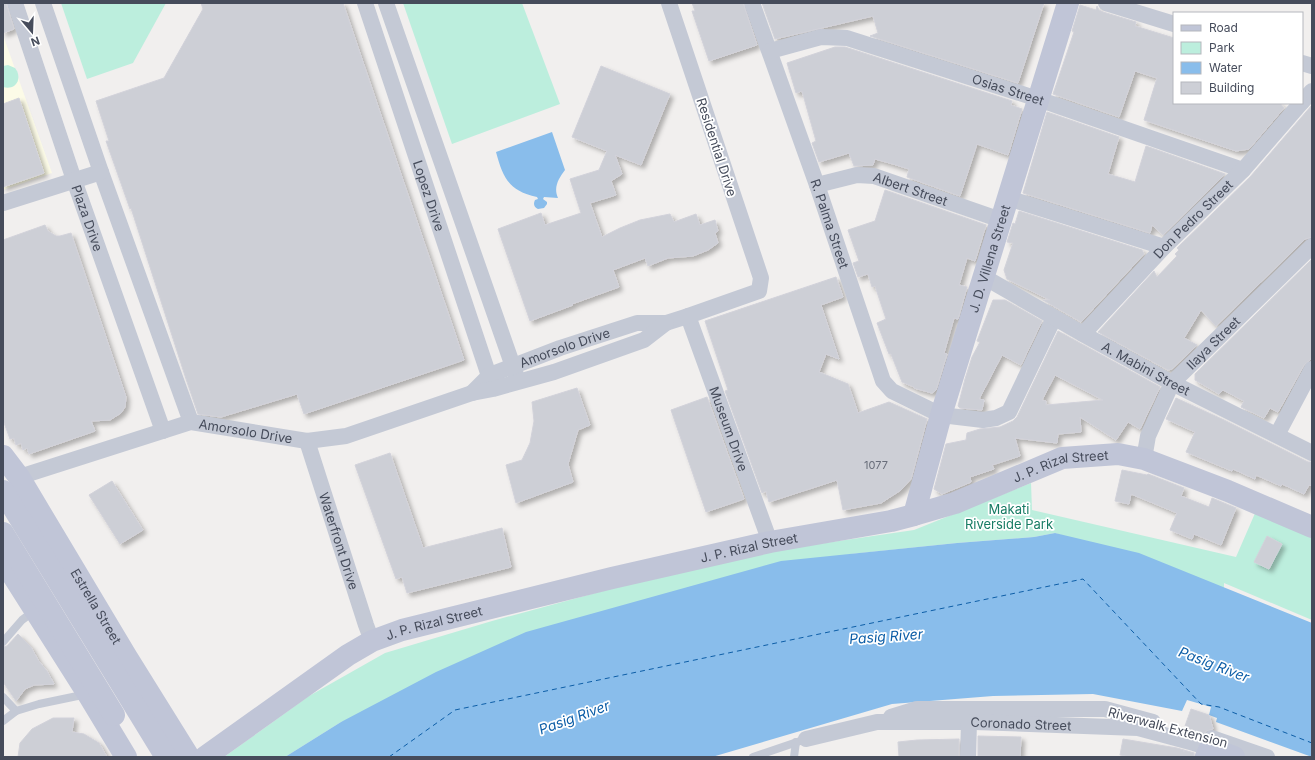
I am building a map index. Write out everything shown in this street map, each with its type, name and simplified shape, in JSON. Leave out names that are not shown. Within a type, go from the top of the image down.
[{"type":"main road","name":"J. D. Villena Street","points":[[914,515],[941,415],[1068,3]]},
{"type":"main road","name":"J. P. Rizal Street","points":[[205,757],[348,655],[372,641],[402,630],[612,578],[770,542],[891,521],[955,503],[1062,458],[1118,454],[1144,459],[1228,490],[1312,527]]},
{"type":"main road","name":"Estrella Street","points":[[3,456],[20,477],[126,656],[189,757]]},
{"type":"main road","name":"Estrella Street","points":[[3,492],[166,757]]},
{"type":"main road","points":[[3,533],[140,757]]},
{"type":"main road","points":[[3,560],[126,757]]},
{"type":"main road","points":[[88,694],[116,687],[123,680],[126,673],[126,656]]},
{"type":"main road","name":"Coronado Street","points":[[1208,753],[1234,757]]},
{"type":"street","name":"Plaza Drive","points":[[15,3],[74,180],[163,431]]},
{"type":"street","points":[[43,3],[101,172],[191,422]]},
{"type":"street","name":"Lopez Drive","points":[[365,3],[492,382]]},
{"type":"street","name":"Lopez Drive","points":[[386,3],[518,382]]},
{"type":"street","name":"Residential Drive","points":[[669,3],[761,278],[759,291]]},
{"type":"street","name":"R. Palma Street","points":[[752,3],[817,185],[883,381],[892,391],[941,415]]},
{"type":"street","points":[[1106,3],[1173,24]]},
{"type":"street","name":"Osias Street","points":[[770,51],[821,37],[847,38],[1038,99],[1243,170]]},
{"type":"street","name":"Don Pedro Street","points":[[1303,102],[1312,91]]},
{"type":"street","name":"Don Pedro Street","points":[[1083,334],[1164,247],[1243,170],[1301,104]]},
{"type":"street","points":[[3,203],[101,172]]},
{"type":"street","name":"Albert Street","points":[[817,185],[857,175],[874,176],[1002,220]]},
{"type":"street","points":[[1008,198],[1164,247]]},
{"type":"street","name":"Ilaya Street","points":[[1144,459],[1148,436],[1172,383],[1312,246]]},
{"type":"street","name":"A. Mabini Street","points":[[984,277],[1054,318],[1172,383],[1312,453]]},
{"type":"street","name":"Amorsolo Drive","points":[[20,477],[191,422],[307,441],[346,436],[472,393],[492,382],[513,365],[560,348],[637,322],[666,323],[759,291]]},
{"type":"street","name":"Museum Drive","points":[[688,316],[770,542]]},
{"type":"street","points":[[941,415],[983,420],[996,418],[1009,412],[1054,318]]},
{"type":"street","name":"Amorsolo Drive","points":[[492,382],[518,382],[554,372],[644,340],[666,323]]},
{"type":"street","points":[[1277,435],[1312,369]]},
{"type":"street","name":"Waterfront Drive","points":[[307,441],[372,641]]},
{"type":"street","name":"Riverwalk Extension","points":[[877,722],[917,709],[1105,709],[1213,738],[1267,757]]},
{"type":"street","name":"Coronado Street","points":[[801,740],[877,722],[969,722],[1138,728],[1194,742],[1208,753]]},
{"type":"street","points":[[968,757],[969,722]]},
{"type":"lane","points":[[3,642],[22,620],[35,610]]},
{"type":"lane","points":[[3,721],[16,711],[39,704],[88,694]]},
{"type":"lane","points":[[3,698],[16,711]]},
{"type":"lane","points":[[753,757],[801,740]]},
{"type":"lane","points":[[794,757],[801,740]]},
{"type":"shaded area","points":[[3,35],[52,173],[3,190]]},
{"type":"green space","points":[[61,3],[166,3],[133,63],[87,79]]},
{"type":"green space","points":[[403,3],[522,3],[560,104],[452,144]]},
{"type":"green space","points":[[8,65],[15,68],[18,79],[15,85],[8,88],[3,87],[3,66]]},
{"type":"green space","name":"Makati Riverside Park","points":[[1031,483],[1032,510],[1236,557],[1256,511],[1312,537],[1312,620],[1224,583],[1224,588],[1055,533],[1034,537],[851,554],[341,722],[285,757],[224,757],[309,696],[385,653],[492,621],[658,576],[770,551],[914,530]]},
{"type":"water","points":[[552,132],[565,170],[556,186],[558,198],[544,197],[543,199],[547,202],[547,204],[544,208],[538,209],[534,204],[535,200],[538,199],[537,197],[520,191],[509,182],[501,169],[496,152]]},
{"type":"water","name":"Pasig River","points":[[1055,533],[1139,553],[1312,623],[1312,757],[1216,722],[1217,718],[1209,715],[1211,707],[1187,700],[1182,711],[1093,694],[993,696],[892,704],[712,757],[285,757],[341,722],[436,672],[526,632],[781,561],[957,543],[1034,537]]},
{"type":"building","points":[[3,3],[6,3],[14,29],[3,33]]},
{"type":"building","points":[[201,3],[343,3],[464,360],[304,414],[297,394],[221,417],[198,414],[131,208],[130,209],[106,141],[109,141],[96,101],[164,78],[203,9]]},
{"type":"building","points":[[692,3],[743,3],[757,45],[709,61],[692,11],[695,11]]},
{"type":"building","points":[[762,3],[1044,3],[1018,83],[870,36],[878,33],[873,16],[775,39]]},
{"type":"building","points":[[1080,5],[1096,10],[1097,6],[1099,10],[1103,12],[1136,22],[1135,26],[1173,38],[1173,104],[1281,104],[1284,108],[1249,149],[1236,151],[1144,120],[1157,78],[1135,71],[1119,117],[1053,94],[1074,32],[1072,31]]},
{"type":"building","points":[[835,47],[845,47],[1012,101],[1011,105],[1022,109],[1008,155],[977,144],[960,196],[907,177],[909,169],[875,159],[873,165],[854,166],[849,153],[819,162],[812,143],[816,141],[802,91],[796,93],[787,63]]},
{"type":"building","points":[[601,66],[670,94],[641,165],[615,155],[622,174],[611,181],[616,195],[590,203],[602,237],[640,220],[670,214],[674,222],[696,214],[700,225],[715,220],[718,231],[715,233],[718,243],[708,250],[693,256],[668,258],[648,266],[645,258],[613,270],[619,287],[530,321],[498,229],[541,213],[545,225],[581,213],[570,179],[599,170],[607,151],[572,137]]},
{"type":"building","points":[[19,98],[44,173],[3,187],[3,104]]},
{"type":"building","points":[[1312,105],[1312,237],[1305,239],[1216,326],[1201,310],[1184,338],[1197,345],[1172,369],[1168,370],[1098,332],[1154,271],[1157,277],[1177,256],[1175,254],[1179,250],[1177,248],[1250,177]]},
{"type":"building","points":[[1047,112],[1119,137],[1108,174],[1135,182],[1146,146],[1225,174],[1163,235],[1152,225],[1150,233],[1023,193]]},
{"type":"building","points":[[885,190],[986,225],[975,261],[967,258],[959,285],[967,287],[958,319],[954,318],[944,353],[947,354],[936,390],[932,393],[914,388],[902,382],[877,323],[886,319],[875,286],[872,287],[868,274],[858,277],[853,263],[859,261],[848,230],[875,221]]},
{"type":"building","points":[[1019,211],[1142,250],[1144,254],[1081,322],[1043,300],[1050,300],[1007,279],[1004,270],[1013,243],[1007,242],[1013,223],[1015,224]]},
{"type":"building","points":[[45,225],[48,231],[56,236],[71,233],[126,397],[125,407],[121,413],[110,420],[91,421],[95,431],[29,454],[27,448],[23,450],[21,443],[16,445],[14,438],[10,439],[3,420],[3,240]]},
{"type":"building","points":[[1312,259],[1312,356],[1304,365],[1278,412],[1270,408],[1264,418],[1241,407],[1244,401],[1223,390],[1219,394],[1195,380],[1195,374]]},
{"type":"building","points":[[836,277],[843,297],[821,305],[839,359],[826,354],[819,372],[848,384],[858,413],[889,402],[927,419],[911,479],[901,490],[881,503],[843,510],[837,480],[769,502],[766,491],[762,493],[725,391],[728,390],[705,321]]},
{"type":"building","points":[[993,300],[1005,300],[1042,321],[1021,365],[1002,355],[979,399],[984,400],[982,410],[960,408],[958,406],[965,379],[972,357],[980,342],[977,341]]},
{"type":"building","points":[[1058,331],[1160,387],[1140,429],[1128,422],[1116,440],[1080,417],[1081,432],[1058,434],[1057,443],[1015,438],[1020,456],[992,465],[994,469],[970,477],[971,482],[942,494],[934,489],[946,444],[966,440],[967,433],[980,429],[1000,427],[1013,421],[1017,417]],"holes":[[[1055,375],[1103,400],[1046,405],[1046,401],[1042,400]]]},
{"type":"building","points":[[577,388],[590,425],[578,430],[568,464],[573,482],[516,503],[506,465],[522,460],[530,443],[534,421],[532,402]]},
{"type":"building","points":[[707,397],[744,499],[706,512],[671,410]]},
{"type":"building","points":[[1176,398],[1308,462],[1312,462],[1312,486],[1309,485],[1304,494],[1282,484],[1281,486],[1256,475],[1255,479],[1233,469],[1232,471],[1186,452],[1195,432],[1166,419]]},
{"type":"building","points":[[390,453],[423,548],[502,528],[511,567],[407,593],[402,577],[396,579],[355,465]]},
{"type":"building","points":[[1122,470],[1148,474],[1184,488],[1181,496],[1209,507],[1212,498],[1236,508],[1221,545],[1194,534],[1192,539],[1170,530],[1177,513],[1131,494],[1129,504],[1115,501]]},
{"type":"building","points":[[112,481],[143,530],[120,544],[89,495]]},
{"type":"building","points":[[1267,536],[1282,544],[1269,569],[1254,562]]},
{"type":"building","points":[[18,634],[31,647],[54,684],[34,685],[25,689],[16,701],[3,682],[3,647],[7,646]]},
{"type":"building","points":[[1191,709],[1209,715],[1213,729],[1206,731],[1203,736],[1188,731],[1189,727],[1185,726]]},
{"type":"building","points":[[53,718],[74,718],[72,732],[84,734],[99,743],[107,757],[18,757],[20,743],[32,729]]},
{"type":"building","points":[[978,736],[1021,737],[1020,757],[978,756]]},
{"type":"building","points":[[959,739],[959,757],[899,757],[898,742]]},
{"type":"building","points":[[1123,739],[1177,748],[1194,753],[1194,757],[1131,757],[1120,755]]},
{"type":"ferry route","points":[[389,757],[455,710],[1083,579],[1201,704],[1219,707],[1312,743]]}]
